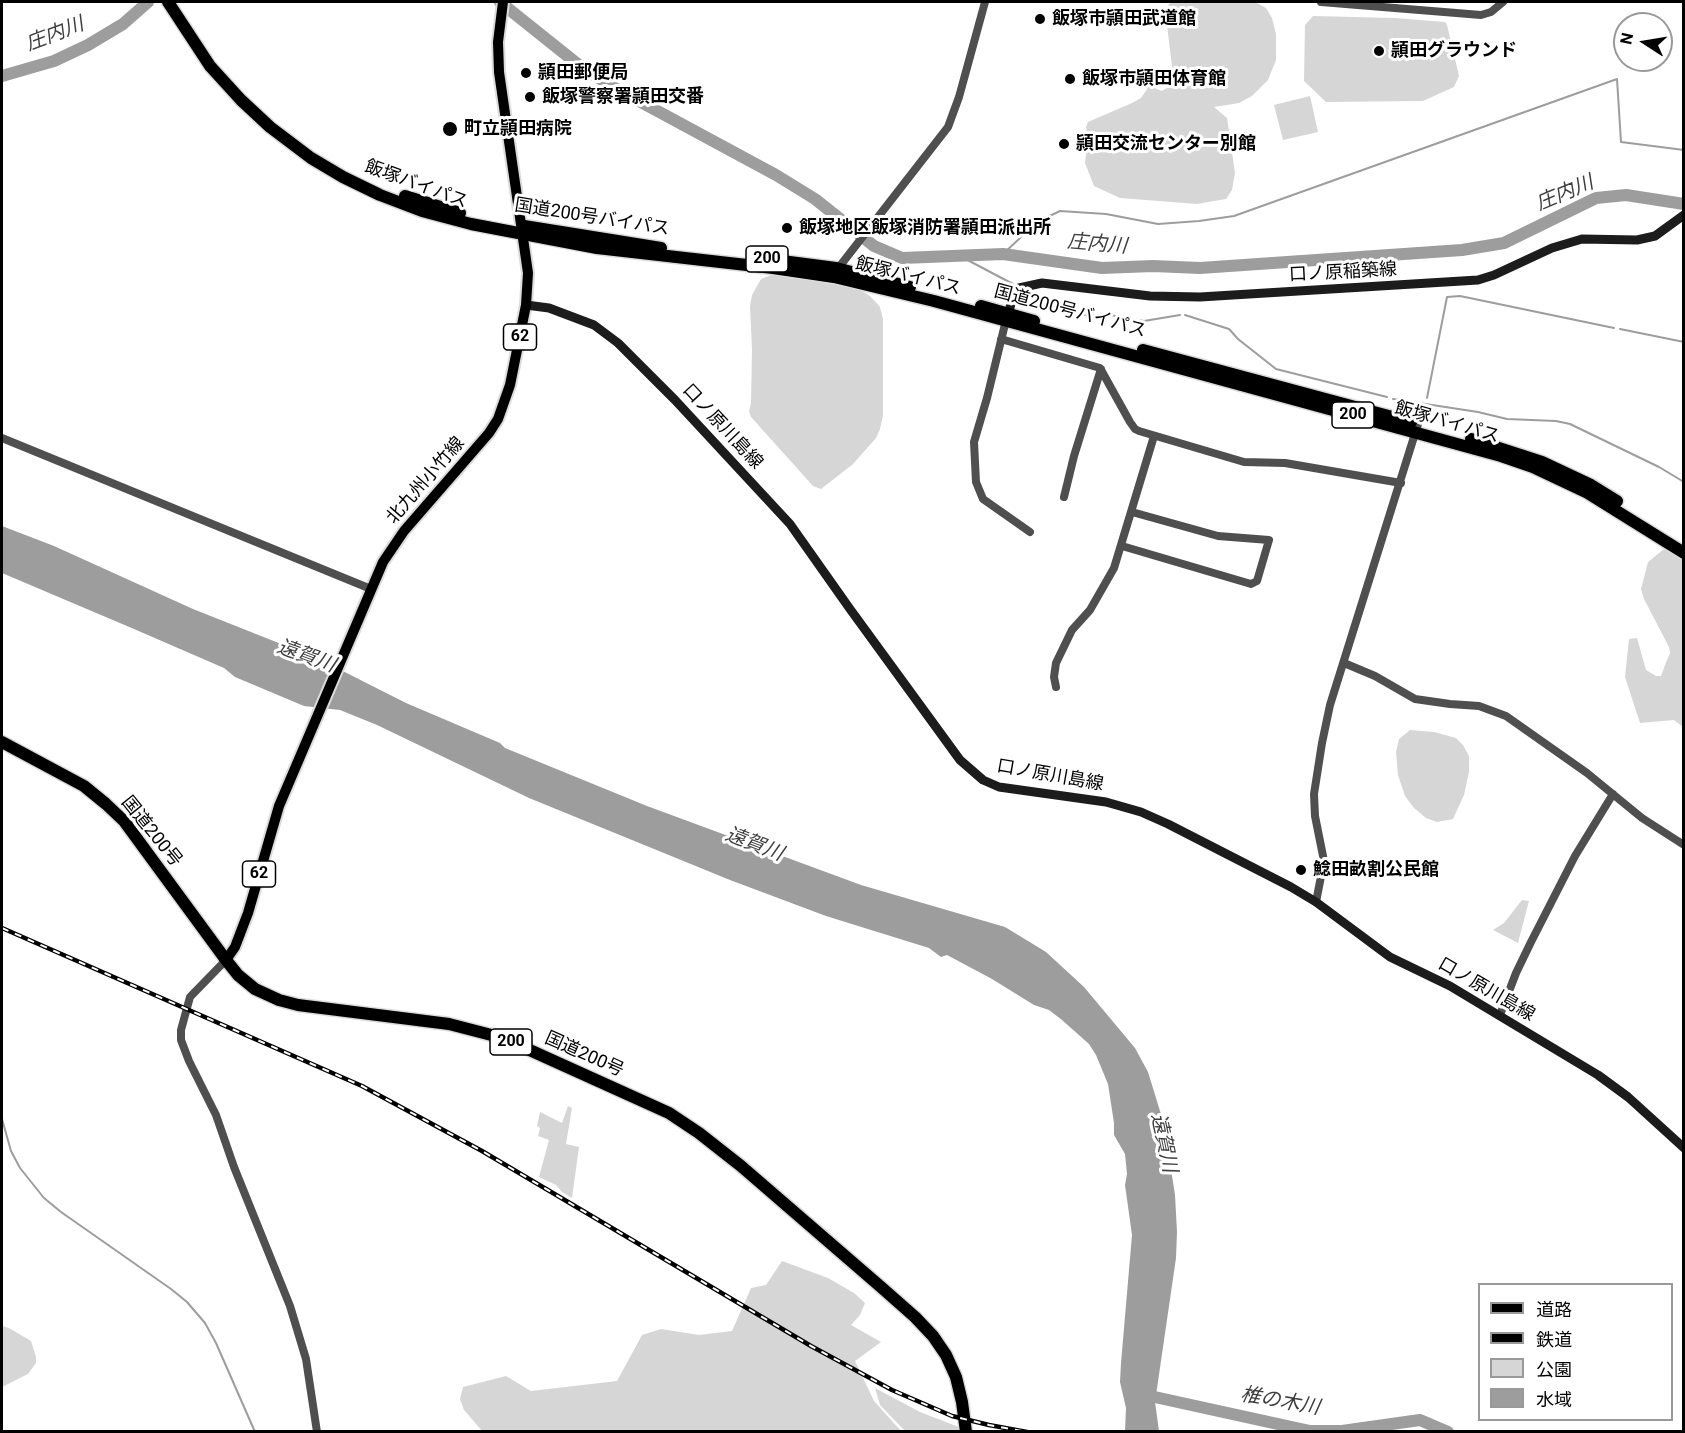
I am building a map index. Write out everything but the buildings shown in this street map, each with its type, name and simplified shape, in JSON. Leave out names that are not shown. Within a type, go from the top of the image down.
[{"type":"highway","name":"国道200号バイパス","points":[[171,3],[224,71],[280,126],[316,152],[386,190],[523,230],[657,248],[794,262],[1417,428],[1499,447],[1542,462],[1591,485],[1683,543]]},
{"type":"highway","name":"飯塚バイパス","points":[[1417,428],[1553,476],[1616,509],[1683,553]]},
{"type":"highway","name":"国道200号","points":[[2,742],[84,786],[106,804],[123,821],[238,975],[255,988],[279,1000],[298,1005],[449,1024],[503,1038],[669,1113],[699,1133],[741,1166],[915,1317],[933,1336],[956,1377],[966,1431]]},
{"type":"main road","name":"北九州小竹線","points":[[226,960],[235,947],[248,913],[275,819],[383,562],[404,531],[477,448],[498,419],[510,385],[526,305],[528,273],[499,72],[499,36],[503,2]]},
{"type":"main road","name":"口ノ原稲築線","points":[[1006,318],[1015,291],[1042,283],[1150,296],[1200,297],[1478,280],[1552,248],[1582,239],[1644,239],[1655,236],[1683,215]]},
{"type":"main road","name":"口ノ原川島線","points":[[526,305],[549,308],[594,325],[618,343],[675,400],[790,524],[960,760],[983,780],[999,788],[1106,802],[1141,812],[1168,824],[1316,902],[1390,957],[1450,986],[1616,1087],[1683,1148]]},
{"type":"street","points":[[835,273],[948,127],[985,2]]},
{"type":"street","points":[[1322,2],[1481,15],[1491,12],[1503,2]]},
{"type":"street","points":[[1006,318],[974,442],[976,482],[983,499],[1030,532]]},
{"type":"street","points":[[1001,339],[1101,369],[1135,429],[1154,436],[1244,462],[1285,463],[1401,483]]},
{"type":"street","points":[[1064,497],[1101,369]]},
{"type":"street","points":[[1316,902],[1324,861],[1315,816],[1314,794],[1330,705],[1417,428]]},
{"type":"street","points":[[1056,687],[1054,677],[1056,663],[1072,630],[1090,610],[1114,568],[1154,436]]},
{"type":"street","points":[[2,438],[370,592]]},
{"type":"street","points":[[1122,546],[1251,584],[1257,581],[1269,540],[1218,536],[1132,512]]},
{"type":"street","points":[[1344,663],[1415,699],[1479,706],[1506,716],[1642,818],[1683,845]]},
{"type":"street","points":[[1500,1015],[1531,942],[1575,856],[1613,794]]},
{"type":"street","points":[[226,960],[190,998],[186,1008],[181,1040],[216,1115],[234,1167],[293,1315],[306,1359],[317,1431]]},
{"type":"green space","points":[[1171,2],[1255,2],[1266,8],[1272,18],[1276,34],[1276,60],[1268,80],[1252,96],[1239,103],[1214,107],[1227,118],[1235,173],[1232,190],[1226,199],[1197,204],[1120,198],[1094,186],[1085,163],[1088,122],[1141,98],[1149,86],[1162,91],[1174,83],[1165,9]]},
{"type":"green space","name":"頴田グラウンド","points":[[1313,16],[1445,22],[1459,76],[1454,87],[1423,101],[1326,102],[1304,81],[1305,25]]},
{"type":"green space","points":[[1310,96],[1318,132],[1283,140],[1274,105]]},
{"type":"green space","points":[[771,275],[822,277],[858,288],[880,307],[883,319],[883,415],[880,429],[876,438],[853,464],[821,489],[813,486],[751,417],[749,411],[752,295],[761,279]]},
{"type":"green space","points":[[1675,546],[1684,552],[1683,727],[1674,720],[1640,723],[1625,677],[1629,639],[1637,638],[1646,670],[1656,676],[1661,676],[1670,653],[1641,589],[1648,562],[1664,549]]},
{"type":"green space","points":[[1410,730],[1434,732],[1456,738],[1469,756],[1469,772],[1464,795],[1453,819],[1437,822],[1426,818],[1405,796],[1398,775],[1396,752],[1399,739]]},
{"type":"green space","points":[[1522,900],[1529,901],[1518,943],[1493,930],[1504,923]]},
{"type":"green space","points":[[568,1106],[572,1108],[566,1144],[579,1147],[572,1198],[556,1185],[539,1177],[549,1140],[538,1136],[540,1128],[537,1126],[540,1112],[562,1123]]},
{"type":"green space","points":[[782,1261],[828,1278],[854,1293],[865,1303],[860,1315],[851,1325],[881,1342],[855,1361],[874,1401],[901,1431],[483,1432],[464,1410],[460,1399],[463,1387],[506,1376],[531,1391],[617,1381],[642,1335],[661,1329],[699,1335],[732,1331],[751,1288],[766,1285]]},
{"type":"green space","points":[[2,1326],[31,1341],[36,1363],[28,1374],[2,1387]]},
{"type":"green space","points":[[875,1388],[920,1412],[959,1427],[959,1431],[905,1431],[880,1405]]},
{"type":"water","name":"遠賀川","points":[[2,526],[54,546],[193,609],[319,659],[406,703],[500,743],[505,748],[647,806],[861,885],[1005,927],[1046,952],[1084,987],[1135,1048],[1148,1072],[1164,1124],[1175,1195],[1177,1232],[1176,1258],[1155,1402],[1159,1431],[1125,1431],[1126,1408],[1120,1382],[1132,1235],[1125,1185],[1127,1174],[1125,1154],[1114,1135],[1108,1084],[1096,1055],[1089,1044],[1062,1020],[1049,1010],[1034,1005],[947,955],[941,957],[929,948],[826,916],[730,880],[529,798],[377,725],[340,710],[304,706],[235,677],[224,668],[2,573]]},
{"type":"waterway","name":"庄内川","points":[[2,76],[54,61],[88,45],[123,24],[148,2]]},
{"type":"waterway","name":"庄内川","points":[[500,2],[580,66],[613,87],[776,175],[815,199],[874,246],[902,258],[1003,254],[1102,268],[1153,266],[1200,268],[1462,250],[1504,243],[1596,198],[1626,195],[1684,204]]},
{"type":"waterway","points":[[1003,254],[1037,222],[1060,211],[1106,214],[1158,224],[1234,216],[1617,79],[1621,142],[1684,150]]},
{"type":"waterway","points":[[958,255],[1013,284]]},
{"type":"waterway","points":[[1025,291],[1072,315],[1110,315],[1144,321],[1180,315]]},
{"type":"waterway","points":[[1427,398],[1447,297],[1460,296],[1614,328]]},
{"type":"waterway","points":[[1185,315],[1229,329],[1276,369],[1387,397]]},
{"type":"waterway","points":[[1620,329],[1684,342]]},
{"type":"waterway","points":[[1393,399],[1478,412],[1507,419],[1556,421],[1570,424],[1659,467],[1684,482]]},
{"type":"waterway","points":[[2,1119],[11,1151],[20,1168],[44,1198],[171,1289],[187,1302],[205,1323],[255,1432]]},
{"type":"waterway","name":"椎の木川","points":[[1141,1394],[1310,1431],[1342,1431],[1420,1420],[1448,1432]]},
{"type":"railway","points":[[2,928],[362,1086],[482,1151],[811,1346],[892,1390],[952,1416],[1027,1432]]},
{"type":"place","name":"飯塚市頴田武道館","points":[[1040,19]]},
{"type":"place","name":"頴田グラウンド","points":[[1379,51]]},
{"type":"place","name":"頴田郵便局","points":[[526,73]]},
{"type":"place","name":"飯塚市頴田体育館","points":[[1070,79]]},
{"type":"place","name":"飯塚警察署頴田交番","points":[[530,97]]},
{"type":"place","name":"町立頴田病院","points":[[450,129]]},
{"type":"place","name":"頴田交流センター別館","points":[[1064,144]]},
{"type":"place","name":"飯塚地区飯塚消防署頴田派出所","points":[[787,228]]},
{"type":"place","name":"鯰田畝割公民館","points":[[1301,870]]}]
